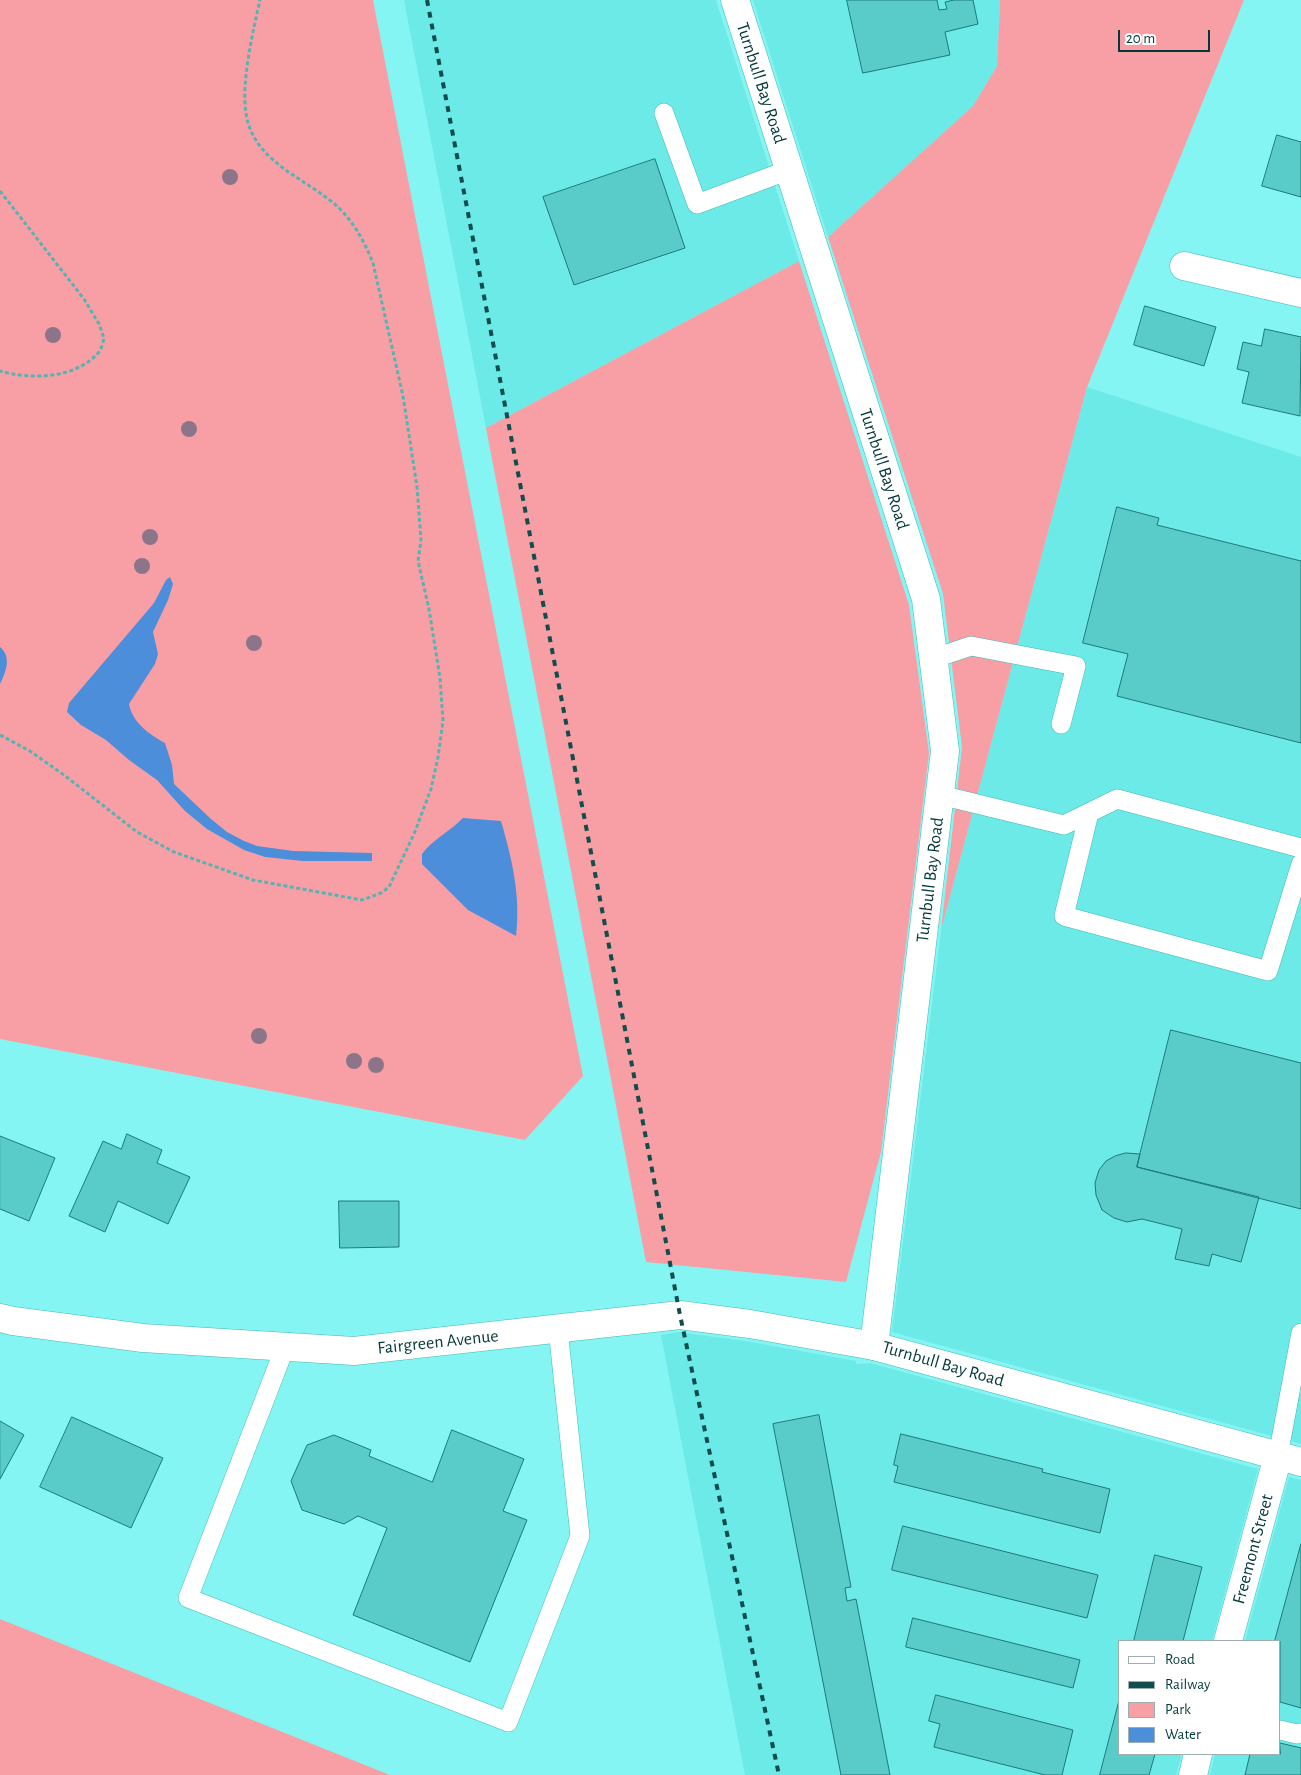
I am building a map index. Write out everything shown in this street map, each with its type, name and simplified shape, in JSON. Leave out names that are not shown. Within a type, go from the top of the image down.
[{"type":"street","name":"Turnbull Bay Road","points":[[735,0],[926,599],[946,751],[874,1346],[1290,1459]]},
{"type":"street","points":[[1184,266],[1301,293]]},
{"type":"street","name":"Fairgreen Avenue","points":[[0,1318],[143,1338],[354,1351],[680,1315],[750,1324],[874,1346]]},
{"type":"street","name":"Freemont Street","points":[[1228,1640],[1290,1459]]},
{"type":"street","points":[[1193,1775],[1198,1755]]},
{"type":"lane","points":[[664,113],[697,204],[789,170]]},
{"type":"lane","points":[[935,658],[972,646],[1076,666],[1061,724]]},
{"type":"lane","points":[[940,795],[1064,825],[1117,799],[1301,848]]},
{"type":"lane","points":[[1089,813],[1064,916],[1268,971],[1301,864]]},
{"type":"lane","points":[[285,1347],[188,1598],[508,1722],[580,1536],[558,1329]]},
{"type":"lane","points":[[1290,1459],[1301,1333]]},
{"type":"lane","points":[[1281,1730],[1297,1734],[1301,1733]]},
{"type":"path","points":[[0,735],[30,751],[64,775],[137,832],[174,852],[254,880],[362,900],[382,893],[389,887],[414,834],[431,789],[443,721],[441,686],[418,561],[421,540],[417,487],[403,396],[373,263],[365,242],[340,209],[279,166],[252,133],[246,113],[245,90],[260,0]]},
{"type":"path","points":[[0,191],[84,299],[99,324],[104,338],[100,351],[87,363],[67,372],[43,376],[9,374],[0,371]]},
{"type":"shaded area","points":[[404,0],[716,0],[799,261],[486,428]]},
{"type":"shaded area","points":[[753,0],[1000,0],[997,66],[973,106],[828,237]]},
{"type":"shaded area","points":[[1087,387],[1301,457],[1301,1444],[892,1332],[941,930]]},
{"type":"shaded area","points":[[678,1332],[745,1341],[856,1361],[856,1364],[870,1363],[1258,1469],[1212,1640],[1118,1640],[1118,1755],[1182,1755],[1176,1775],[745,1775],[661,1335]]},
{"type":"shaded area","points":[[1289,1477],[1301,1480],[1301,1775],[1210,1775],[1215,1755],[1281,1755],[1281,1640],[1245,1640]]},
{"type":"green space","points":[[0,0],[373,0],[583,1076],[525,1140],[0,1039]]},
{"type":"green space","points":[[1000,0],[1244,0],[1087,387],[941,930],[962,747],[943,594],[828,237],[973,106],[997,66]]},
{"type":"green space","points":[[799,261],[909,605],[929,753],[881,1152],[846,1282],[646,1262],[486,428]]},
{"type":"green space","points":[[0,1619],[390,1775],[0,1775]]},
{"type":"water","points":[[170,577],[173,584],[168,600],[153,632],[158,654],[155,664],[129,704],[138,722],[153,736],[165,743],[172,765],[174,784],[211,819],[227,832],[244,841],[257,846],[293,851],[372,853],[372,861],[303,861],[265,857],[244,850],[207,829],[185,811],[157,780],[129,760],[106,740],[81,725],[67,712],[69,703],[154,603],[166,580]]},
{"type":"water","points":[[0,647],[6,655],[7,665],[0,684]]},
{"type":"water","points":[[463,818],[501,821],[509,849],[516,892],[516,936],[468,910],[422,864],[422,854],[426,849]]},
{"type":"building","points":[[847,0],[937,0],[939,10],[947,9],[945,2],[973,0],[978,24],[945,32],[950,55],[863,73]]},
{"type":"building","points":[[1277,135],[1301,142],[1301,197],[1262,186]]},
{"type":"building","points":[[655,159],[685,248],[574,285],[543,197]]},
{"type":"building","points":[[1145,306],[1216,327],[1204,366],[1134,345]]},
{"type":"building","points":[[1265,329],[1301,337],[1300,416],[1242,403],[1249,372],[1237,369],[1243,342],[1261,346]]},
{"type":"building","points":[[1117,507],[1159,518],[1157,525],[1301,561],[1301,743],[1117,696],[1128,654],[1083,643]]},
{"type":"building","points":[[1171,1030],[1301,1063],[1301,1209],[1137,1167]]},
{"type":"building","points":[[127,1134],[162,1150],[157,1163],[190,1177],[168,1224],[118,1201],[105,1232],[69,1216],[103,1141],[121,1149]]},
{"type":"building","points":[[0,1136],[55,1158],[29,1221],[0,1209]]},
{"type":"building","points":[[1126,1153],[1140,1154],[1137,1167],[1259,1197],[1241,1262],[1212,1254],[1209,1266],[1175,1259],[1182,1229],[1142,1219],[1127,1222],[1114,1218],[1102,1210],[1096,1195],[1095,1183],[1099,1170],[1106,1161]]},
{"type":"building","points":[[339,1201],[399,1201],[399,1247],[340,1248]]},
{"type":"building","points":[[819,1415],[851,1587],[845,1588],[847,1601],[856,1599],[890,1775],[841,1775],[773,1424]]},
{"type":"building","points":[[72,1417],[163,1458],[131,1528],[40,1487]]},
{"type":"building","points":[[0,1421],[24,1435],[0,1479]]},
{"type":"building","points":[[452,1430],[524,1459],[503,1511],[527,1520],[470,1662],[353,1615],[387,1528],[358,1516],[344,1524],[302,1510],[291,1481],[307,1445],[334,1435],[371,1450],[369,1456],[432,1482]]},
{"type":"building","points":[[901,1434],[1043,1469],[1042,1472],[1110,1489],[1100,1533],[894,1482],[898,1466],[894,1465]]},
{"type":"building","points":[[903,1526],[1098,1575],[1087,1618],[892,1570]]},
{"type":"building","points":[[1301,1544],[1301,1708],[1281,1702],[1281,1640],[1275,1640]]},
{"type":"building","points":[[1155,1555],[1202,1567],[1183,1640],[1134,1640]]},
{"type":"building","points":[[913,1618],[1080,1660],[1073,1688],[906,1647]]},
{"type":"building","points":[[936,1695],[1073,1730],[1062,1775],[1045,1775],[934,1747],[940,1724],[929,1721]]},
{"type":"building","points":[[1118,1705],[1118,1755],[1155,1755],[1149,1775],[1100,1775]]},
{"type":"building","points":[[1281,1743],[1301,1748],[1301,1775],[1245,1775],[1250,1755],[1281,1755]]},
{"type":"railway","points":[[427,0],[680,1315],[779,1775]]}]
